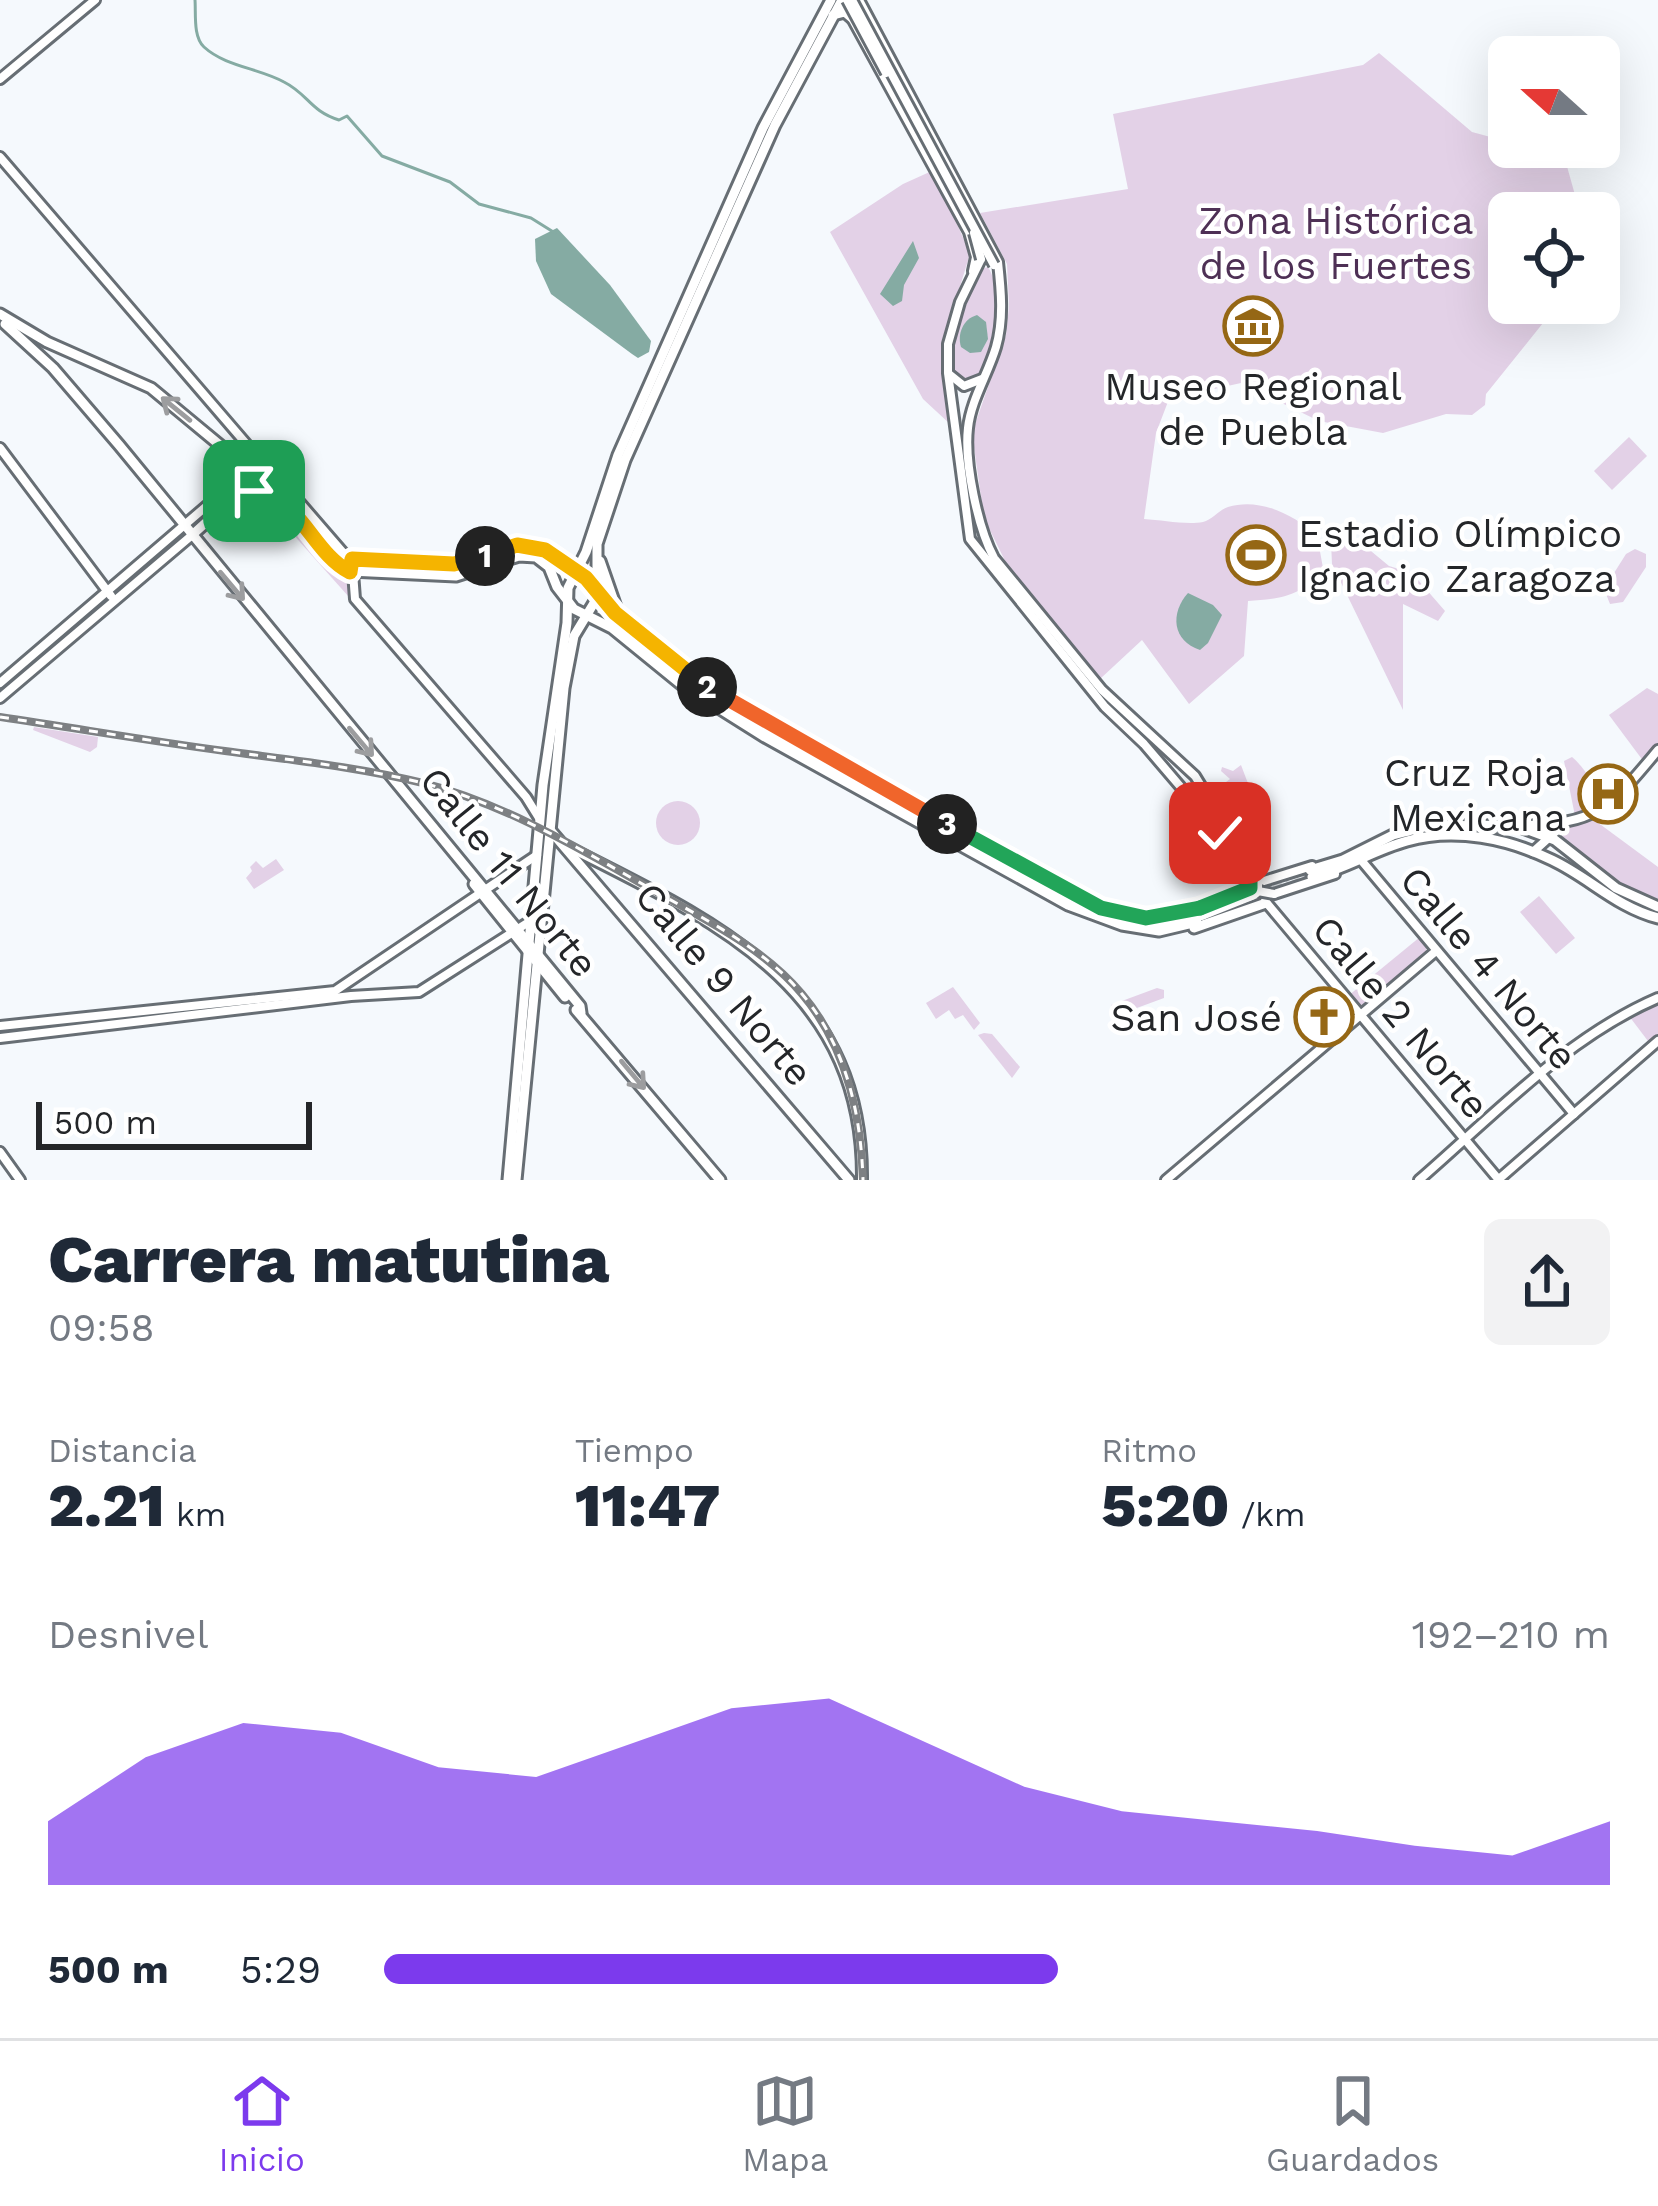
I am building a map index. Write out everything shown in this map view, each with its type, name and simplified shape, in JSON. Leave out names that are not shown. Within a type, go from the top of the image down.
[{"type":"main road","points":[[0,80],[95,0]]},
{"type":"main road","points":[[512,1180],[566,601],[611,472],[654,373],[766,122],[830,0]]},
{"type":"main road","points":[[538,915],[538,855],[564,688],[573,641],[598,590],[597,547],[625,460],[775,125],[833,15],[849,0]]},
{"type":"main road","points":[[849,0],[867,15],[998,262],[998,339],[970,417],[968,448],[982,533],[1004,573],[1102,691],[1195,776],[1258,879],[1344,864]]},
{"type":"main road","points":[[849,0],[854,21],[974,244],[969,284]]},
{"type":"main road","points":[[849,0],[976,236],[981,259],[950,332],[948,373],[964,386],[986,374]]},
{"type":"main road","points":[[849,0],[994,266],[1000,298]]},
{"type":"main road","points":[[833,15],[844,12],[854,21]]},
{"type":"main road","points":[[854,21],[867,15]]},
{"type":"main road","points":[[878,66],[895,67]]},
{"type":"main road","points":[[886,80],[895,67]]},
{"type":"main road","points":[[928,159],[942,153]]},
{"type":"main road","points":[[0,157],[274,481]]},
{"type":"main road","points":[[941,182],[946,172],[954,174]]},
{"type":"main road","points":[[1,315],[151,388],[221,446],[296,496],[351,565]]},
{"type":"main road","name":"Calle 11 Norte","points":[[1,315],[53,368],[721,1180]]},
{"type":"main road","name":"Calle 2 Norte","points":[[948,373],[976,555],[1220,833],[1261,893],[1499,1180]]},
{"type":"main road","points":[[0,448],[115,601]]},
{"type":"main road","points":[[0,698],[115,601],[237,483],[274,481]]},
{"type":"main road","points":[[0,683],[108,592],[240,494],[267,492],[284,502],[333,561],[351,565],[456,576],[530,556],[549,567],[567,622]]},
{"type":"main road","points":[[351,565],[460,564],[530,544],[576,571],[621,618],[700,683],[1058,887],[1101,908],[1146,918],[1197,918],[1159,931]]},
{"type":"main road","points":[[597,547],[621,618]]},
{"type":"main road","points":[[561,561],[583,559]]},
{"type":"main road","name":"Calle 9 Norte","points":[[351,565],[355,599],[849,1180]]},
{"type":"main road","points":[[557,587],[576,571]]},
{"type":"main road","points":[[557,587],[566,601],[605,623],[682,685],[730,716],[1095,917],[1159,931],[1196,927],[1261,893],[1325,878],[1394,836],[1428,826],[1570,822]]},
{"type":"main road","points":[[573,641],[605,623]]},
{"type":"main road","points":[[766,723],[783,724],[788,719]]},
{"type":"main road","points":[[1530,850],[1570,822],[1607,806],[1658,749]]},
{"type":"main road","points":[[1515,824],[1547,836],[1616,888],[1658,907]]},
{"type":"main road","points":[[1547,836],[1553,825]]},
{"type":"main road","points":[[1311,874],[1424,837],[1473,836],[1530,850],[1619,904],[1658,918]]},
{"type":"main road","points":[[565,846],[744,946],[800,994],[834,1048],[853,1099],[862,1180]]},
{"type":"main road","points":[[0,1038],[338,988],[538,855]]},
{"type":"main road","name":"Calle 4 Norte","points":[[1361,860],[1574,1114]]},
{"type":"main road","points":[[1146,918],[1208,907],[1249,890],[1261,893]]},
{"type":"main road","points":[[0,1026],[72,1024],[413,993],[427,989],[538,915]]},
{"type":"main road","points":[[1166,1180],[1436,951]]},
{"type":"main road","points":[[338,988],[351,996]]},
{"type":"main road","points":[[1419,1180],[1541,1075],[1621,1014],[1658,998]]},
{"type":"main road","points":[[1499,1180],[1658,1041]]},
{"type":"main road","points":[[0,1152],[20,1180]]},
{"type":"green space","name":"Zona Histórica de los Fuertes","points":[[1379,53],[1472,132],[1488,136],[1488,168],[1567,168],[1574,192],[1488,192],[1488,324],[1542,324],[1486,394],[1485,405],[1472,415],[1446,414],[1383,433],[1319,421],[1241,383],[1169,399],[1156,433],[1144,519],[1196,523],[1228,507],[1264,506],[1317,535],[1323,568],[1308,585],[1291,594],[1248,601],[1244,656],[1189,704],[1142,640],[1100,679],[1009,569],[984,518],[972,433],[1006,335],[1009,306],[1007,264],[980,213],[1128,189],[1113,114],[1363,65]]},
{"type":"green space","points":[[934,170],[970,254],[948,325],[950,424],[923,399],[830,232],[903,184]]},
{"type":"green space","points":[[988,267],[997,295],[997,330],[986,362],[965,383],[953,370],[956,323],[981,269]]},
{"type":"green space","points":[[1629,437],[1647,456],[1612,490],[1594,471]]},
{"type":"green space","points":[[258,495],[274,498],[346,573],[349,597]]},
{"type":"green space","points":[[1331,542],[1360,542],[1389,566],[1412,573],[1445,611],[1438,621],[1403,604],[1403,710],[1332,564]]},
{"type":"green space","points":[[1635,549],[1646,554],[1646,567],[1623,602],[1610,604],[1604,589],[1626,554]]},
{"type":"green space","points":[[1647,688],[1658,694],[1658,745],[1644,762],[1609,715]]},
{"type":"green space","points":[[34,727],[98,737],[97,747],[90,752]]},
{"type":"green space","points":[[1572,757],[1591,781],[1596,803],[1595,810],[1575,816],[1564,761]]},
{"type":"green space","points":[[1241,765],[1252,794],[1228,807],[1233,794],[1222,767],[1233,771]]},
{"type":"green space","points":[[678,801],[694,807],[700,823],[694,839],[678,845],[662,839],[656,823],[662,807]]},
{"type":"green space","points":[[1593,819],[1658,867],[1658,902],[1611,881],[1562,843],[1572,825]]},
{"type":"green space","points":[[276,859],[284,870],[254,889],[246,878],[250,867],[256,861],[263,868]]},
{"type":"green space","points":[[1539,896],[1575,938],[1556,954],[1520,912]]},
{"type":"green space","points":[[1420,937],[1426,941],[1426,957],[1362,1012],[1348,996]]},
{"type":"green space","points":[[953,987],[980,1023],[974,1030],[963,1015],[955,1019],[949,1010],[936,1019],[926,1003]]},
{"type":"green space","points":[[1157,988],[1164,990],[1164,998],[1115,1016],[1111,1005]]},
{"type":"green space","points":[[1658,1003],[1658,1036],[1651,1045],[1629,1016]]},
{"type":"green space","points":[[992,1034],[1020,1067],[1012,1078],[978,1035]]},
{"type":"shaded area","points":[[557,228],[610,285],[651,341],[649,352],[638,358],[551,294],[536,261],[535,239]]},
{"type":"shaded area","points":[[913,241],[919,258],[904,285],[902,301],[893,306],[880,294]]},
{"type":"shaded area","points":[[977,315],[986,322],[988,339],[981,352],[970,353],[961,347],[961,332]]},
{"type":"shaded area","points":[[1188,593],[1222,615],[1200,650],[1184,640],[1177,626],[1178,609]]},
{"type":"waterway","points":[[195,0],[198,37],[213,54],[284,82],[329,116],[339,120],[347,116],[382,156],[450,182],[479,204],[531,218],[555,233]]},
{"type":"tunnel","points":[[1197,914],[1287,877]]},
{"type":"tunnel","points":[[1242,907],[1312,877]]},
{"type":"railway","points":[[0,717],[399,777],[483,803],[570,844],[732,936],[770,962],[802,994],[830,1036],[848,1082],[859,1130],[863,1180]]},
{"type":"place","name":"Museo Regional de Puebla","points":[[1253,326]]},
{"type":"place","name":"Estadio Olímpico Ignacio Zaragoza","points":[[1256,555]]},
{"type":"place","name":"Cruz Roja Mexicana","points":[[1608,794]]},
{"type":"place","name":"San José","points":[[1324,1017]]},
{"type":"route","points":[[254,491],[284,502],[333,561],[350,572],[352,559],[460,564],[517,545],[545,550],[586,578],[615,613],[700,683],[1101,908],[1146,918],[1208,907],[1249,890],[1250,880],[1220,833]]}]
